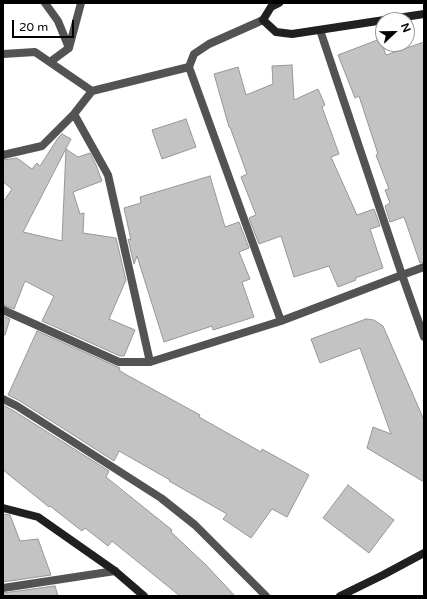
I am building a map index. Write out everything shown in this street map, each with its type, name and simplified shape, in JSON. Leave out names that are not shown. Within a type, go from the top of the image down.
[{"type":"street","points":[[45,3],[58,21],[68,48]]},
{"type":"street","points":[[50,62],[68,48],[80,3]]},
{"type":"street","points":[[280,3],[271,7],[263,20],[209,44],[194,54],[189,67],[281,321]]},
{"type":"street","points":[[263,20],[276,32],[292,34],[424,14]]},
{"type":"street","points":[[320,30],[424,337]]},
{"type":"street","points":[[3,54],[35,52],[92,91]]},
{"type":"street","points":[[3,155],[42,146],[74,114],[92,91],[189,67]]},
{"type":"street","points":[[74,114],[108,175],[150,362]]},
{"type":"street","points":[[3,310],[119,362],[150,362],[281,321],[424,267]]},
{"type":"street","points":[[3,399],[17,406],[162,498],[195,524],[266,596]]},
{"type":"street","points":[[3,508],[38,517],[115,571],[144,596]]},
{"type":"street","points":[[343,595],[424,553]]},
{"type":"street","points":[[3,588],[115,571]]},
{"type":"building","points":[[375,41],[375,52],[385,52],[386,55],[395,52],[415,52],[415,45],[424,42],[424,262],[420,263],[404,217],[390,222],[385,206],[390,203],[385,190],[389,189],[376,155],[378,154],[359,96],[355,98],[338,55]]},
{"type":"building","points":[[292,65],[294,100],[318,89],[325,105],[322,107],[339,154],[331,157],[357,215],[374,209],[380,226],[370,229],[383,268],[355,278],[356,280],[338,287],[329,266],[294,277],[281,236],[259,244],[249,218],[256,215],[241,177],[247,174],[229,127],[214,74],[238,67],[246,95],[273,84],[272,66]]},
{"type":"building","points":[[186,119],[196,147],[162,159],[152,130]]},
{"type":"building","points":[[62,134],[71,139],[23,232],[62,241],[66,149],[78,157],[90,153],[102,181],[73,192],[80,214],[84,213],[83,233],[116,238],[126,280],[109,319],[135,330],[124,356],[120,356],[42,321],[54,296],[25,281],[14,309],[3,305],[3,202],[12,189],[3,182],[3,160],[17,158],[32,169],[37,163],[40,166]]},
{"type":"building","points":[[210,176],[225,227],[239,222],[249,248],[239,252],[250,279],[242,282],[254,317],[213,330],[212,326],[164,342],[137,256],[134,264],[128,239],[131,240],[124,208],[141,203],[140,197]]},
{"type":"building","points":[[3,316],[10,319],[5,335],[3,335]]},
{"type":"building","points":[[366,319],[374,320],[383,326],[424,420],[424,482],[367,448],[373,427],[391,434],[360,348],[320,363],[311,339]]},
{"type":"building","points":[[37,331],[120,368],[119,370],[125,374],[200,415],[199,417],[261,452],[262,449],[309,475],[287,517],[272,509],[251,538],[223,519],[227,514],[169,481],[170,480],[119,451],[114,461],[20,401],[8,395]]},
{"type":"building","points":[[3,405],[109,471],[106,477],[172,530],[171,532],[206,565],[235,596],[180,596],[112,541],[108,546],[85,528],[82,531],[3,470]]},
{"type":"building","points":[[348,485],[394,520],[369,553],[323,518]]},
{"type":"building","points":[[3,514],[10,515],[20,541],[38,539],[51,575],[3,582]]},
{"type":"building","points":[[55,586],[58,596],[3,596],[3,593]]}]
